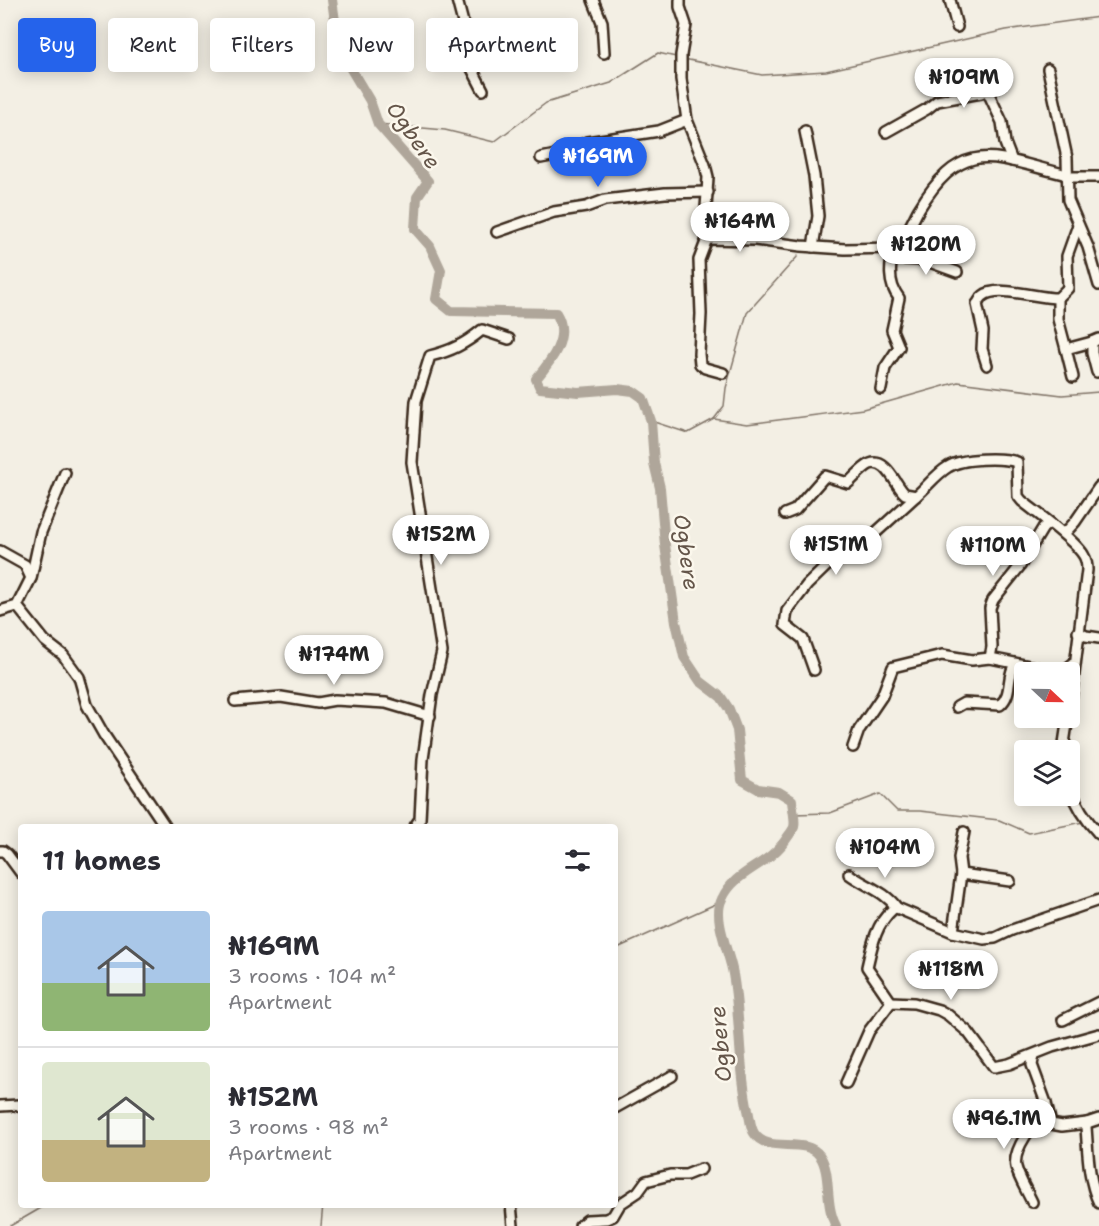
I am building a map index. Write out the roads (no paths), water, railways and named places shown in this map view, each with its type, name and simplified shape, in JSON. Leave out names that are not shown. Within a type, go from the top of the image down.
[{"type":"street","points":[[457,0],[467,38],[468,61],[483,90]]},
{"type":"street","points":[[593,0],[602,22],[604,52]]},
{"type":"street","points":[[680,0],[680,8],[686,25],[681,58],[681,79],[687,120],[705,165],[708,192],[705,224],[707,239],[699,260],[700,364],[705,368],[723,373]]},
{"type":"street","points":[[950,0],[957,27]]},
{"type":"street","points":[[1048,69],[1062,129],[1068,177],[1068,200],[1088,247],[1099,285]]},
{"type":"street","points":[[886,132],[937,101],[987,90],[1002,122],[1005,143],[1012,161]]},
{"type":"street","points":[[541,158],[566,153],[587,142],[659,131],[687,120]]},
{"type":"street","points":[[805,130],[814,176],[818,216],[813,247]]},
{"type":"street","points":[[881,389],[885,368],[900,348],[892,330],[899,298],[894,291],[891,259],[895,248],[905,239],[919,209],[950,169],[965,159],[986,156],[1068,177],[1099,177]]},
{"type":"street","points":[[496,232],[554,212],[586,207],[605,200],[708,192]]},
{"type":"street","points":[[1073,377],[1058,319],[1058,298],[1068,288],[1067,256],[1078,225]]},
{"type":"street","points":[[707,239],[755,240],[813,247],[895,248]]},
{"type":"street","points":[[891,259],[897,255],[906,259],[924,260],[957,272]]},
{"type":"street","points":[[987,365],[982,350],[983,331],[977,304],[983,296],[990,293],[1018,292],[1058,298]]},
{"type":"street","points":[[416,824],[420,819],[423,759],[432,694],[442,652],[412,462],[416,401],[430,356],[449,352],[482,330],[509,339]]},
{"type":"street","points":[[1066,349],[1095,341],[1092,353],[1097,372]]},
{"type":"street","points":[[814,670],[803,639],[785,625],[787,611],[807,585],[844,549],[872,536],[947,467],[971,460],[1014,460],[1019,464],[1018,496],[1064,534],[1083,554],[1087,570],[1074,662]]},
{"type":"street","points":[[786,514],[795,510],[825,476],[848,483],[869,465],[875,464],[885,467],[904,494],[916,496]]},
{"type":"street","points":[[17,606],[31,578],[40,532],[64,473]]},
{"type":"street","points":[[1064,534],[1099,487]]},
{"type":"street","points":[[990,658],[992,647],[990,608],[993,600],[1020,566],[1043,528],[1049,523]]},
{"type":"street","points":[[0,551],[25,565],[31,578]]},
{"type":"street","points":[[0,610],[17,606]]},
{"type":"street","points":[[17,606],[45,641],[63,655],[79,678],[87,705],[104,735],[164,824]]},
{"type":"street","points":[[1078,632],[1099,639]]},
{"type":"street","points":[[853,747],[859,730],[882,696],[893,668],[942,655],[972,660],[990,658],[1014,664]]},
{"type":"street","points":[[957,707],[964,703],[1000,705],[1008,696],[1010,676],[1014,666]]},
{"type":"street","points":[[235,701],[281,697],[318,703],[335,700],[386,703],[430,716]]},
{"type":"street","points":[[1078,806],[1099,834]]},
{"type":"street","points":[[953,932],[961,874],[959,858],[964,832]]},
{"type":"street","points":[[0,851],[3,850],[18,869]]},
{"type":"street","points":[[849,874],[886,896],[897,908],[925,922],[953,932],[984,939],[995,938],[1099,900]]},
{"type":"street","points":[[961,874],[1010,881]]},
{"type":"street","points":[[891,1002],[867,967],[882,919],[897,908]]},
{"type":"street","points":[[891,1002],[914,1003],[948,1015],[968,1032],[994,1067],[999,1068],[1052,1047],[1099,1034]]},
{"type":"street","points":[[846,1083],[869,1031],[891,1002]]},
{"type":"street","points":[[1063,1020],[1099,1002]]},
{"type":"street","points":[[1034,1054],[1032,1065],[1047,1103],[1051,1124],[1054,1126],[1087,1123],[1099,1119]]},
{"type":"street","points":[[618,1106],[672,1076]]},
{"type":"street","points":[[0,1106],[18,1105]]},
{"type":"street","points":[[1032,1202],[1016,1168],[1015,1160],[1019,1148],[1033,1125],[1047,1111]]},
{"type":"street","points":[[1087,1123],[1091,1175],[1099,1203]]},
{"type":"street","points":[[618,1207],[638,1192],[646,1182],[670,1175],[686,1175],[701,1169]]},
{"type":"street","points":[[511,1208],[513,1226]]},
{"type":"street","points":[[580,1226],[587,1220],[613,1216],[618,1208]]},
{"type":"waterway","name":"Ogbere","points":[[332,0],[337,35],[345,59],[370,101],[378,124],[428,181],[417,197],[415,229],[430,246],[441,270],[436,299],[451,311],[556,313],[560,322],[560,340],[553,357],[536,379],[540,388],[578,392],[617,389],[633,391],[643,398],[651,421],[665,545],[676,622],[684,657],[700,681],[721,697],[729,709],[737,730],[742,780],[758,789],[779,792],[792,800],[794,824],[791,832],[771,856],[735,881],[719,907],[720,926],[736,991],[743,1077],[751,1125],[754,1133],[768,1143],[805,1147],[820,1156],[826,1171],[830,1208],[836,1226]]},
{"type":"waterway","points":[[684,59],[762,75],[826,71],[1006,30],[1099,17]]},
{"type":"waterway","points":[[378,124],[445,130],[494,142],[546,103],[611,83],[658,53],[676,57]]},
{"type":"waterway","points":[[714,419],[724,406],[726,388],[747,313],[798,256]]},
{"type":"waterway","points":[[651,421],[688,433],[714,419],[747,424],[863,409],[958,382],[1062,395],[1099,392]]},
{"type":"waterway","points":[[793,814],[830,813],[880,794],[897,811],[920,811],[999,820],[1029,833],[1083,822]]},
{"type":"waterway","points":[[618,948],[720,902]]},
{"type":"waterway","points":[[10,1226],[41,1208]]},
{"type":"waterway","points":[[321,1226],[323,1208]]}]
